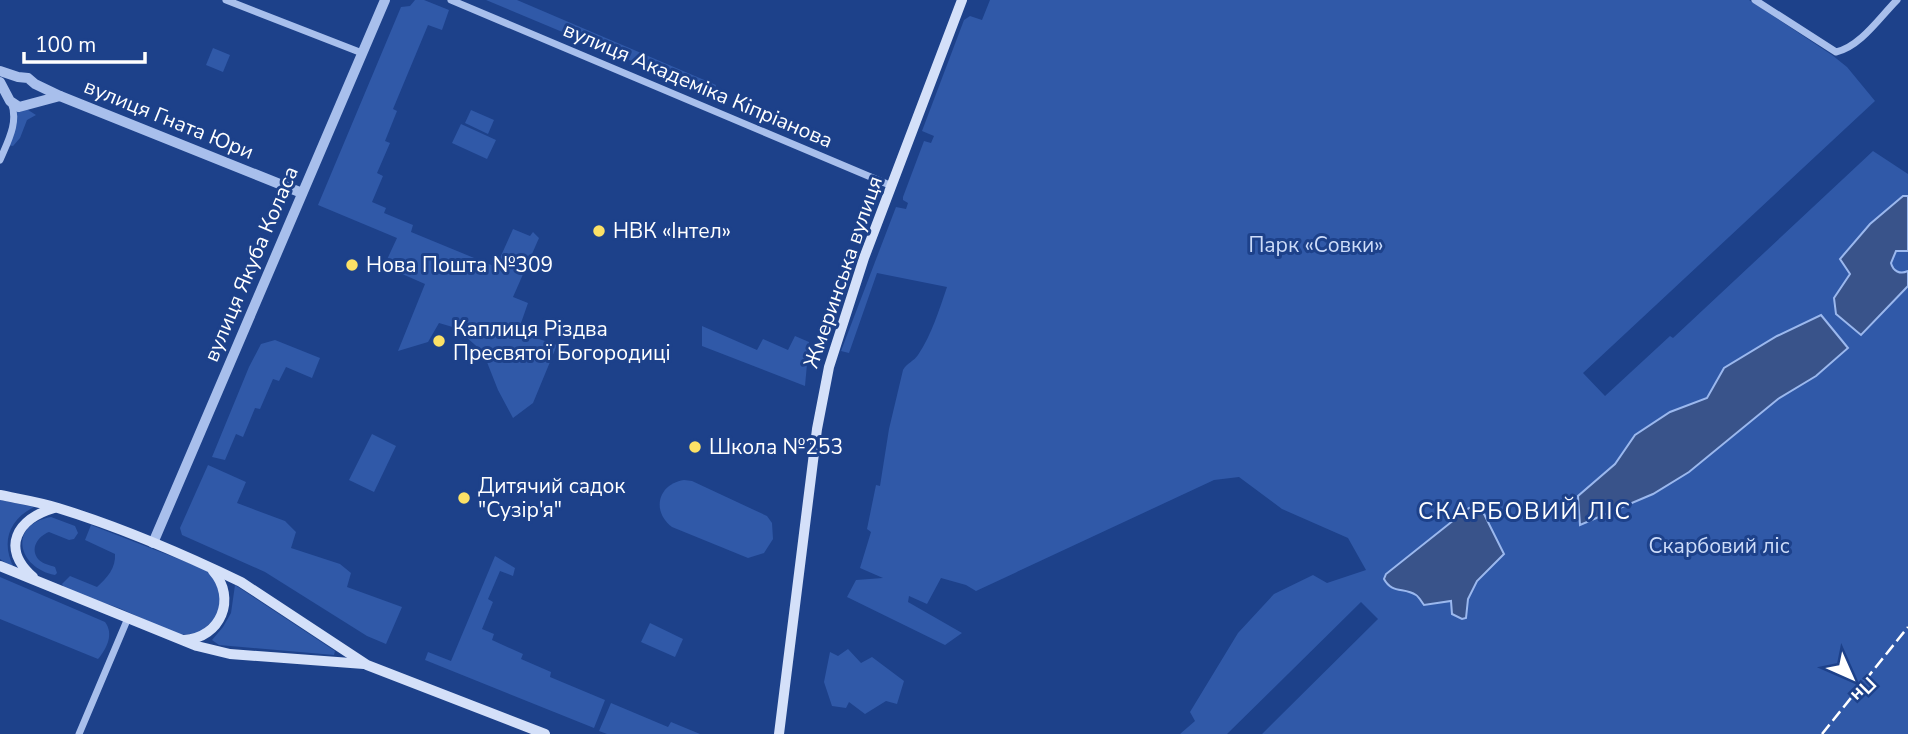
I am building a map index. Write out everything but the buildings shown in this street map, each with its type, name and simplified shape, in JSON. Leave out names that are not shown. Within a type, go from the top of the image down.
[{"type":"main road","name":"Жмеринська вулиця","points":[[779,734],[817,429],[828,367],[864,258],[962,0]]},
{"type":"main road","points":[[0,495],[57,507],[208,567],[242,582],[367,665],[545,734]]},
{"type":"main road","points":[[38,582],[20,563],[15,551],[16,540],[21,527],[29,518],[57,507]]},
{"type":"main road","points":[[0,566],[180,639],[230,654],[367,665]]},
{"type":"main road","points":[[180,639],[204,635],[216,625],[224,610],[223,586],[208,567]]},
{"type":"street","points":[[226,0],[362,53]]},
{"type":"street","name":"вулиця Якуба Коласа","points":[[153,543],[385,0]]},
{"type":"street","name":"вулиця Академіка Кіпріанова","points":[[451,0],[892,186]]},
{"type":"street","points":[[1755,0],[1836,52],[1843,51],[1854,42],[1897,0]]},
{"type":"street","points":[[0,71],[28,78],[35,84],[37,94],[33,103],[19,107],[9,97],[10,83],[18,77]]},
{"type":"street","points":[[0,82],[15,111],[14,122],[0,160]]},
{"type":"street","name":"вулиця Гната Юри","points":[[35,84],[302,193]]},
{"type":"street","name":"вулиця Гната Юри","points":[[33,103],[61,96]]},
{"type":"street","points":[[79,734],[128,618]]},
{"type":"green space","points":[[415,0],[424,0],[449,10],[442,30],[428,25],[393,109],[397,111],[385,141],[390,143],[377,173],[383,176],[372,202],[386,208],[384,213],[413,225],[411,232],[496,267],[513,229],[530,236],[533,232],[539,238],[513,297],[528,303],[521,323],[533,337],[557,345],[533,403],[513,418],[483,352],[456,328],[439,323],[428,342],[398,351],[425,284],[384,266],[397,238],[318,205],[401,7],[410,6]]},
{"type":"green space","points":[[486,0],[517,0],[716,85],[713,95]]},
{"type":"green space","points":[[990,0],[1749,0],[1832,55],[1847,67],[1875,101],[1583,373],[1605,396],[1670,336],[1673,338],[1873,151],[1908,174],[1908,734],[1262,734],[1378,619],[1361,602],[1227,734],[1180,734],[1195,721],[1190,712],[1238,633],[1274,594],[1313,575],[1327,583],[1366,570],[1348,538],[1282,509],[1239,477],[1214,480],[976,591],[966,585],[941,578],[927,604],[909,596],[908,602],[962,633],[945,645],[847,597],[856,580],[883,578],[860,568],[871,532],[867,529],[876,485],[880,486],[889,429],[903,370],[915,359],[927,339],[947,287],[877,273],[849,353],[841,351],[896,207],[906,209],[908,203],[903,197],[924,141],[931,143],[934,136],[922,131],[964,20],[970,16],[982,20]]},
{"type":"green space","points":[[213,48],[230,55],[223,72],[206,65]]},
{"type":"green space","points":[[25,108],[36,115],[27,120],[20,138],[13,146],[7,145],[16,111]]},
{"type":"green space","points":[[471,110],[494,120],[488,134],[465,123]]},
{"type":"green space","points":[[461,124],[496,140],[487,159],[452,143]]},
{"type":"green space","points":[[702,326],[757,350],[763,339],[788,350],[795,336],[809,342],[805,386],[702,346]]},
{"type":"green space","points":[[275,340],[320,358],[312,378],[286,367],[279,381],[273,379],[260,409],[255,408],[243,437],[236,434],[225,460],[212,457],[261,344]]},
{"type":"green space","points":[[372,434],[396,446],[374,492],[349,480]]},
{"type":"green space","points":[[208,465],[246,482],[237,503],[285,521],[296,532],[291,548],[340,564],[351,573],[347,587],[402,607],[386,644],[367,636],[265,572],[182,535],[180,528]]},
{"type":"green space","points":[[684,480],[692,481],[767,516],[772,523],[773,539],[764,553],[748,558],[672,527],[665,521],[660,506],[663,492]]},
{"type":"green space","points":[[0,500],[34,507],[18,518],[9,533],[8,550],[14,568],[0,559]]},
{"type":"green space","points":[[51,517],[75,526],[78,533],[74,539],[69,540],[49,532],[36,543],[36,556],[42,562],[55,567],[55,575],[42,571],[33,564],[26,556],[23,546],[23,537],[28,528]]},
{"type":"green space","points":[[91,525],[207,570],[216,580],[222,600],[215,619],[199,633],[179,635],[119,608],[64,589],[62,584],[70,576],[97,587],[112,568],[115,554],[85,540]]},
{"type":"green space","points":[[495,556],[515,568],[513,576],[500,571],[488,599],[493,602],[482,629],[494,634],[492,640],[523,654],[521,659],[551,672],[550,677],[605,700],[594,728],[425,660],[428,652],[451,661]]},
{"type":"green space","points":[[0,577],[105,622],[109,631],[108,641],[98,659],[0,619]]},
{"type":"green space","points":[[235,585],[335,651],[334,655],[219,645],[212,640],[231,613]]},
{"type":"green space","points":[[650,623],[683,639],[675,657],[641,642]]},
{"type":"green space","points":[[848,649],[861,663],[872,657],[904,681],[897,704],[886,701],[865,714],[849,702],[846,708],[832,706],[824,682],[830,652],[838,656]]},
{"type":"green space","points":[[611,703],[668,727],[671,722],[700,734],[607,734],[599,731]]},
{"type":"shaded area","points":[[1903,196],[1908,196],[1908,251],[1896,251],[1891,263],[1897,272],[1908,271],[1908,286],[1861,335],[1836,314],[1834,298],[1850,274],[1840,259],[1870,224]]},
{"type":"shaded area","points":[[1821,315],[1848,348],[1816,376],[1778,399],[1689,472],[1653,494],[1580,525],[1578,496],[1615,464],[1635,435],[1670,412],[1707,398],[1724,368],[1777,336]]},
{"type":"shaded area","points":[[1480,506],[1504,554],[1477,581],[1468,599],[1466,618],[1452,614],[1451,601],[1424,605],[1416,595],[1394,589],[1387,584],[1384,579],[1386,574],[1469,508]]},
{"type":"railway","points":[[1822,734],[1908,627]]},
{"type":"place","name":"НВК «Інтел»","points":[[599,231]]},
{"type":"place","name":"Нова Пошта №309","points":[[352,265]]},
{"type":"place","name":"Каплиця Різдва Пресвятої Богородиці","points":[[439,341]]},
{"type":"place","name":"Школа №253","points":[[695,447]]},
{"type":"place","name":"Дитячий садок \"Сузір'я\"","points":[[464,498]]},
{"type":"district","name":"СКАРБОВИЙ ЛІС","points":[[1525,511]]},
{"type":"park label","name":"Парк «Совки»","points":[[1316,245]]},
{"type":"park label","name":"Скарбовий ліс","points":[[1719,546]]}]
